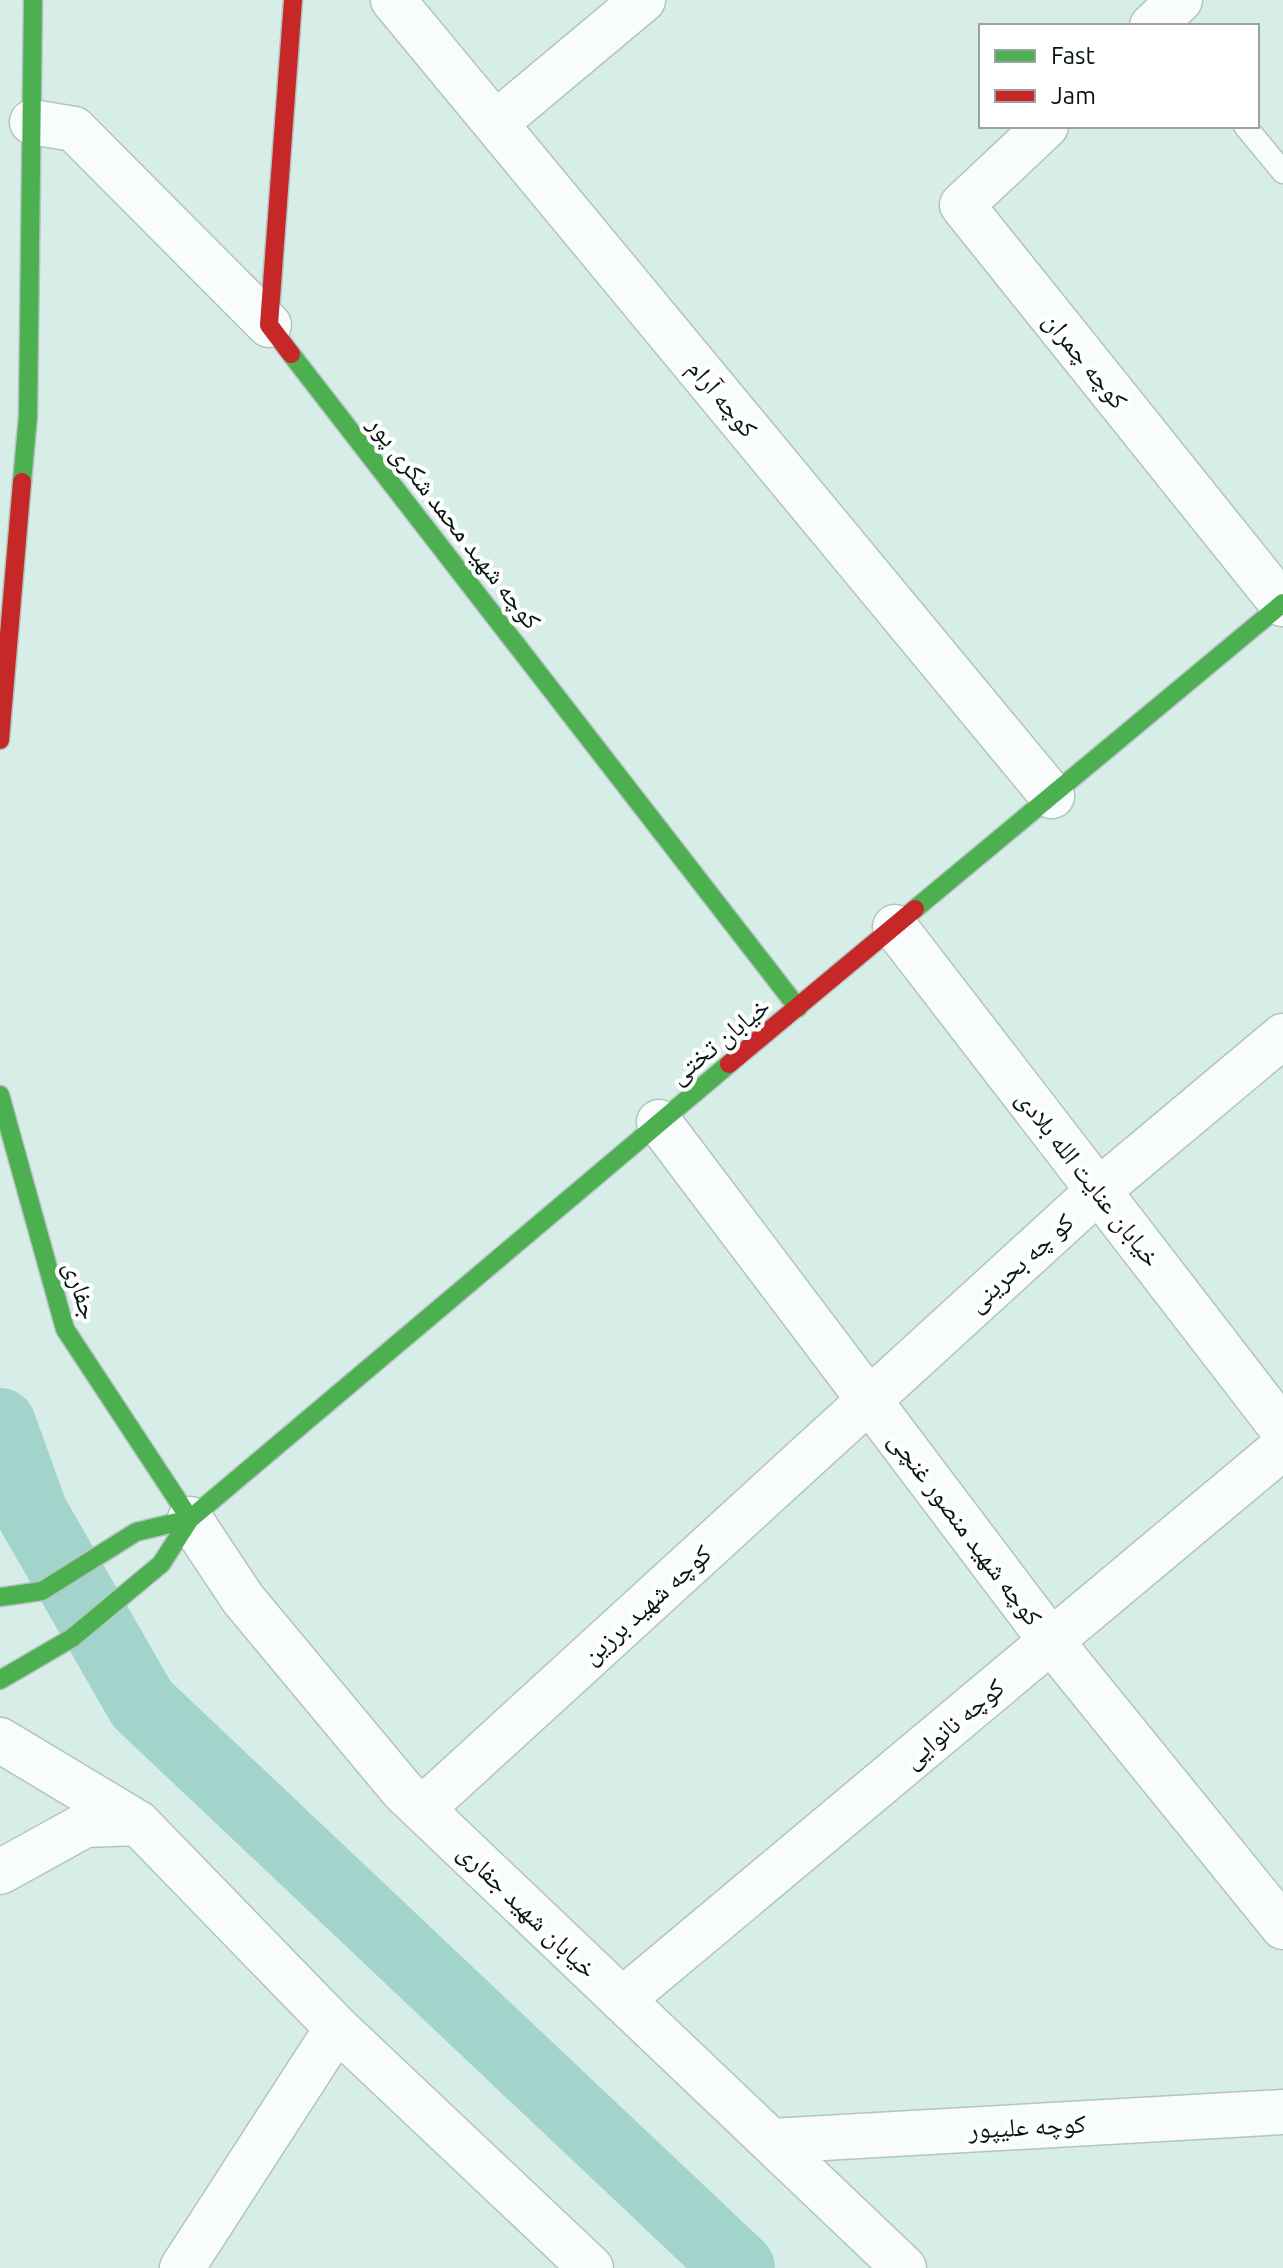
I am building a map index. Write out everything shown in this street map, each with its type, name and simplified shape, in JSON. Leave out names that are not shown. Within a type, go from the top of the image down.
[{"type":"street","points":[[0,740],[28,416],[33,0]]},
{"type":"street","points":[[269,325],[293,0]]},
{"type":"street","name":"کوچه آرام","points":[[393,0],[1052,796]]},
{"type":"street","points":[[496,123],[643,0]]},
{"type":"street","points":[[1154,24],[1180,0]]},
{"type":"street","points":[[32,122],[74,129],[269,325]]},
{"type":"street","name":"کوچه چمران","points":[[1044,128],[962,205],[1283,604]]},
{"type":"street","name":"کوچه شهید محمد شکری پور","points":[[269,325],[798,1008]]},
{"type":"street","name":"خیابان تختی","points":[[0,1680],[72,1638],[161,1564],[190,1519],[659,1122],[1283,604]]},
{"type":"street","name":"خیابان عنایت الله بلادی","points":[[895,927],[1283,1430]]},
{"type":"street","name":"کو چه بحرینی","points":[[870,1400],[1098,1191],[1283,1036]]},
{"type":"street","name":"جفاری","points":[[0,1095],[65,1329],[190,1519]]},
{"type":"street","name":"کوچه شهید منصور غنچی","points":[[659,1122],[1051,1641],[1283,1927]]},
{"type":"street","name":"کوچه شهید برزین","points":[[422,1809],[870,1400]]},
{"type":"street","name":"کوچه نانوایی","points":[[622,2000],[1283,1447]]},
{"type":"street","name":"خیابان تختی","points":[[0,1597],[42,1591],[136,1532],[190,1519]]},
{"type":"street","name":"خیابان شهید جفاری","points":[[190,1519],[243,1599],[403,1791],[904,2268]]},
{"type":"street","points":[[0,1740],[138,1823],[337,2028],[591,2268]]},
{"type":"street","points":[[0,1872],[85,1825],[138,1823]]},
{"type":"street","points":[[182,2268],[337,2028]]},
{"type":"street","name":"کوچه علیپور","points":[[771,2141],[1283,2112]]},
{"type":"lane","points":[[1247,128],[1283,172]]},
{"type":"waterway","points":[[0,1424],[32,1513],[142,1704],[739,2268]]},
{"type":"traffic: fast","points":[[22,482],[28,416],[33,0]]},
{"type":"traffic: fast","points":[[291,354],[798,1008]]},
{"type":"traffic: fast","points":[[915,909],[1283,603]]},
{"type":"traffic: fast","points":[[0,1680],[72,1638],[161,1564],[190,1519],[729,1064]]},
{"type":"traffic: fast","points":[[0,1095],[65,1329],[190,1519]]},
{"type":"traffic: fast","points":[[0,1597],[42,1591],[136,1532],[190,1519]]},
{"type":"traffic: jam","points":[[291,354],[269,325],[293,0]]},
{"type":"traffic: jam","points":[[0,740],[22,482]]},
{"type":"traffic: jam","points":[[729,1064],[915,909]]}]
